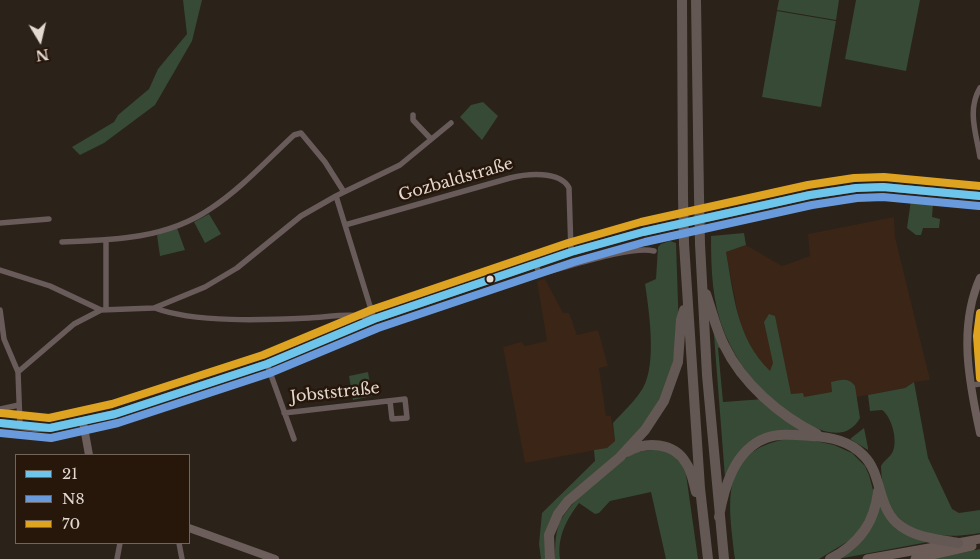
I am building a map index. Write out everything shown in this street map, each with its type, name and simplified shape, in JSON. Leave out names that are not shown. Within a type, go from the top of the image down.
[{"type":"highway","points":[[682,0],[682,197],[686,288],[706,559]]},
{"type":"highway","points":[[696,0],[700,244],[707,375],[724,559]]},
{"type":"highway","points":[[702,281],[725,347],[746,378],[784,414],[800,426],[823,437],[851,446],[862,454],[870,464],[888,512],[902,527],[919,536],[958,543]]},
{"type":"highway","points":[[686,288],[684,310],[698,502],[706,559]]},
{"type":"highway","points":[[550,559],[549,535],[558,514],[568,502],[620,456],[645,430],[669,392],[678,362],[681,320],[684,310]]},
{"type":"highway","points":[[719,517],[723,491],[729,478],[738,463],[754,446],[766,438],[780,436],[823,437]]},
{"type":"highway","points":[[620,456],[631,450],[650,445],[662,446],[674,451],[686,461],[698,502]]},
{"type":"highway","points":[[830,559],[852,545],[864,532],[875,510],[878,487]]},
{"type":"main road","points":[[867,559],[980,540]]},
{"type":"main road","points":[[915,559],[980,545]]},
{"type":"street","points":[[980,88],[974,98],[972,110],[980,157]]},
{"type":"street","points":[[413,115],[413,120],[432,139]]},
{"type":"street","points":[[154,308],[205,287],[237,268],[301,216],[344,192],[385,174],[415,154],[451,123]]},
{"type":"street","points":[[62,242],[106,241],[148,234],[202,214],[218,203],[298,133],[303,135],[344,192]]},
{"type":"street","name":"Gozbaldstraße","points":[[345,225],[510,178],[536,174],[563,182],[568,188],[571,252]]},
{"type":"street","points":[[0,423],[43,428],[84,422],[141,406],[267,364],[374,319],[571,252],[636,234],[836,190],[884,187],[980,196]]},
{"type":"street","points":[[336,196],[374,319]]},
{"type":"street","points":[[0,223],[49,219]]},
{"type":"street","points":[[104,309],[106,241]]},
{"type":"street","points":[[536,264],[539,274],[627,253],[647,249],[654,251]]},
{"type":"street","points":[[0,270],[50,286],[104,309],[154,308],[177,314],[279,318],[358,316],[374,319]]},
{"type":"street","points":[[980,278],[967,328],[976,385],[980,433]]},
{"type":"street","points":[[176,300],[177,314]]},
{"type":"street","points":[[18,372],[74,324],[104,309]]},
{"type":"street","points":[[0,310],[4,339],[18,372],[20,425]]},
{"type":"street","points":[[267,364],[294,439]]},
{"type":"street","name":"Jobststraße","points":[[284,413],[390,401]]},
{"type":"street","points":[[0,409],[19,405]]},
{"type":"street","points":[[84,422],[89,454]]},
{"type":"street","points":[[190,528],[275,559]]},
{"type":"street","points":[[117,559],[120,544]]},
{"type":"street","points":[[179,544],[182,559]]},
{"type":"shaded area","points":[[894,217],[895,237],[930,380],[914,382],[905,388],[857,397],[792,398],[756,355],[740,326],[726,252],[746,245],[782,266],[810,256],[808,234]]},
{"type":"shaded area","points":[[545,279],[563,313],[569,313],[577,335],[598,330],[608,366],[599,368],[606,416],[611,416],[615,441],[607,448],[525,463],[503,347],[521,342],[525,346],[547,341],[537,281]]},
{"type":"green space","points":[[183,0],[202,0],[192,41],[155,105],[104,143],[80,155],[72,147],[114,122],[118,115],[149,89],[158,69],[187,34]]},
{"type":"green space","points":[[779,0],[839,0],[836,20],[777,10]]},
{"type":"green space","points":[[856,0],[920,0],[906,71],[845,59]]},
{"type":"green space","points":[[777,11],[836,21],[821,107],[762,97]]},
{"type":"green space","points":[[483,102],[498,116],[482,140],[460,117],[471,105]]},
{"type":"green space","points":[[911,200],[933,204],[932,217],[940,219],[939,228],[923,228],[921,235],[916,235],[907,228]]},
{"type":"green space","points":[[209,214],[221,234],[205,243],[194,222]]},
{"type":"green space","points":[[177,228],[185,250],[160,256],[157,235]]},
{"type":"green space","points":[[744,233],[746,245],[726,252],[734,300],[743,330],[750,344],[770,371],[773,363],[764,322],[769,314],[775,316],[791,394],[803,393],[804,397],[832,392],[831,382],[850,381],[855,386],[860,418],[849,430],[835,433],[819,429],[802,421],[785,409],[757,384],[748,374],[733,350],[717,310],[712,274],[711,236]]},
{"type":"green space","points":[[670,241],[676,243],[679,332],[668,386],[637,435],[560,506],[546,559],[541,559],[539,544],[542,513],[595,461],[594,450],[607,448],[615,441],[613,423],[633,402],[643,388],[650,365],[651,351],[650,322],[645,284],[656,279],[658,247]]},
{"type":"green space","points":[[713,322],[723,347],[718,348],[723,402],[764,399],[806,432],[762,436],[725,478]]},
{"type":"green space","points":[[368,372],[372,396],[353,400],[349,376]]},
{"type":"green space","points":[[914,382],[928,458],[952,509],[959,513],[980,510],[980,533],[960,536],[925,533],[910,526],[898,517],[889,504],[883,487],[881,466],[893,451],[894,434],[891,422],[882,410],[870,411],[868,395],[905,388]]},
{"type":"green space","points":[[864,428],[868,448],[868,450],[850,439]]},
{"type":"green space","points":[[787,439],[811,440],[834,445],[852,453],[865,466],[869,475],[873,490],[872,507],[855,537],[819,559],[735,559],[730,500],[738,468],[748,455],[764,445]]},
{"type":"green space","points":[[660,449],[674,455],[685,467],[698,559],[666,559],[651,492],[610,501],[599,513],[595,514],[579,503],[570,516],[561,537],[560,559],[555,559],[556,537],[559,524],[580,496],[629,456],[636,452]]},
{"type":"green space","points":[[880,504],[928,542],[838,559]]},
{"type":"green space","points":[[980,549],[980,559],[933,559]]},
{"type":"transit line","name":"70","points":[[1,413],[49,418],[112,404],[263,355],[371,310],[568,243],[641,222],[808,185],[854,178],[884,177],[980,186]]},
{"type":"transit line","name":"21","points":[[0,423],[50,428],[115,414],[267,364],[374,319],[571,252],[643,232],[810,195],[856,188],[883,187],[980,196]]},
{"type":"transit line","name":"N8","points":[[0,433],[51,438],[118,423],[270,373],[378,328],[574,262],[645,242],[812,205],[857,198],[883,197],[979,206]]},
{"type":"transit line","name":"70","points":[[980,313],[977,336],[980,378]]}]
